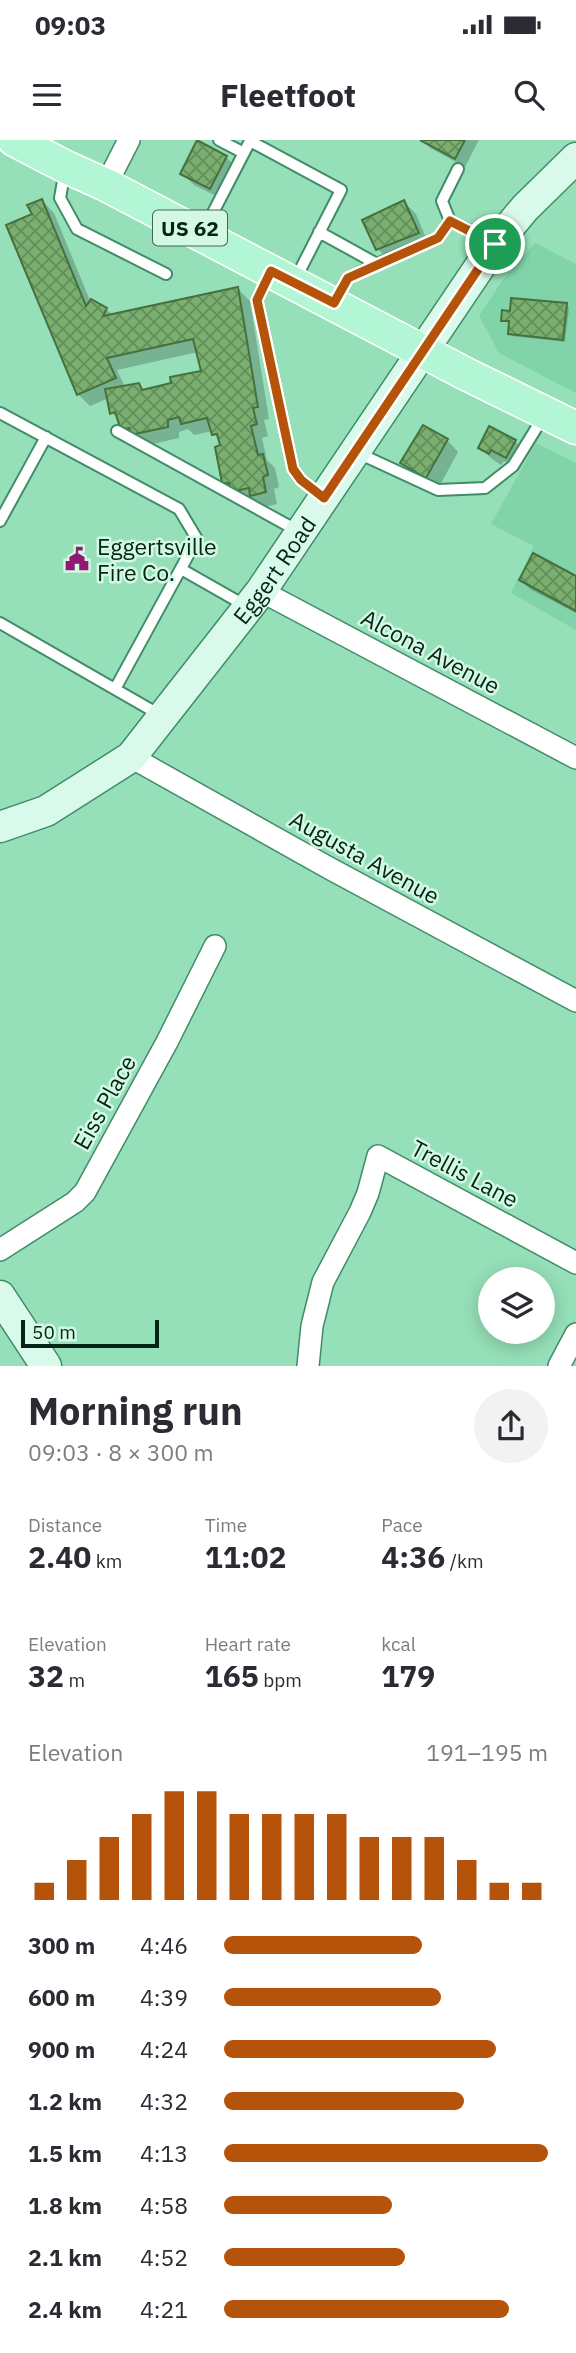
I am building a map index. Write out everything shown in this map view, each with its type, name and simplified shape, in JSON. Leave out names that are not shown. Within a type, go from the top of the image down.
[{"type":"main road","name":"US 62","points":[[14,140],[576,428]]},
{"type":"street","points":[[106,185],[129,140]]},
{"type":"street","name":"Eggert Road","points":[[0,827],[46,811],[131,757],[254,599],[495,244],[525,208],[576,158]]},
{"type":"street","name":"Alcona Avenue","points":[[254,599],[576,758]]},
{"type":"street","name":"Augusta Avenue","points":[[131,757],[329,868],[576,1001]]},
{"type":"street","name":"Eiss Place","points":[[0,1250],[75,1202],[85,1192],[167,1042],[215,946]]},
{"type":"street","name":"Trellis Lane","points":[[308,1366],[313,1326],[323,1282],[365,1203],[378,1156],[576,1263]]},
{"type":"street","points":[[0,1297],[46,1366]]},
{"type":"street","points":[[559,1366],[576,1334]]},
{"type":"lane","points":[[219,140],[244,153]]},
{"type":"lane","points":[[202,234],[250,141],[341,190],[319,232],[283,277],[257,300],[293,469],[301,480],[324,498]]},
{"type":"lane","points":[[65,167],[60,198],[77,229],[166,274]]},
{"type":"lane","points":[[458,169],[442,201],[450,221],[495,244]]},
{"type":"lane","points":[[334,303],[348,278],[438,238],[450,221]]},
{"type":"lane","points":[[319,232],[377,264]]},
{"type":"lane","points":[[0,413],[179,509],[197,540],[115,690]]},
{"type":"lane","points":[[355,451],[438,490],[485,488],[513,466],[546,413]]},
{"type":"lane","points":[[117,431],[300,532]]},
{"type":"lane","points":[[0,521],[46,437]]},
{"type":"lane","points":[[181,569],[254,599]]},
{"type":"lane","points":[[0,623],[163,716]]},
{"type":"shaded area","points":[[535,243],[576,264],[576,393],[499,353],[479,316],[502,281]]},
{"type":"shaded area","points":[[536,443],[576,463],[576,630],[511,593],[534,546],[491,524]]},
{"type":"building","points":[[197,140],[227,156],[210,189],[180,174]]},
{"type":"building","points":[[420,140],[465,140],[455,159]]},
{"type":"building","points":[[42,199],[86,306],[91,299],[107,308],[103,316],[238,287],[258,407],[253,408],[257,424],[251,426],[258,455],[263,454],[268,475],[263,477],[266,492],[250,496],[249,488],[231,492],[229,483],[222,483],[215,447],[220,445],[217,434],[212,435],[207,418],[181,424],[179,417],[168,420],[168,427],[130,435],[129,428],[121,430],[115,412],[110,414],[105,389],[139,383],[142,390],[171,383],[170,377],[201,371],[193,339],[107,358],[116,378],[77,395],[6,225],[32,214],[27,205]]},
{"type":"building","points":[[404,200],[419,233],[376,250],[362,220]]},
{"type":"building","points":[[511,298],[567,303],[563,340],[508,334],[509,321],[501,321],[502,310],[510,311]]},
{"type":"building","points":[[423,425],[448,439],[426,478],[400,463]]},
{"type":"building","points":[[489,426],[516,440],[506,458],[491,450],[489,454],[478,448]]},
{"type":"building","points":[[533,553],[576,576],[576,611],[519,580]]},
{"type":"place","name":"Eggertsville Fire Co.","points":[[77,559]]},
{"type":"route","points":[[450,221],[495,244],[324,498],[301,480],[293,469],[257,300],[271,271],[334,303],[348,278],[438,238],[450,221]]}]
